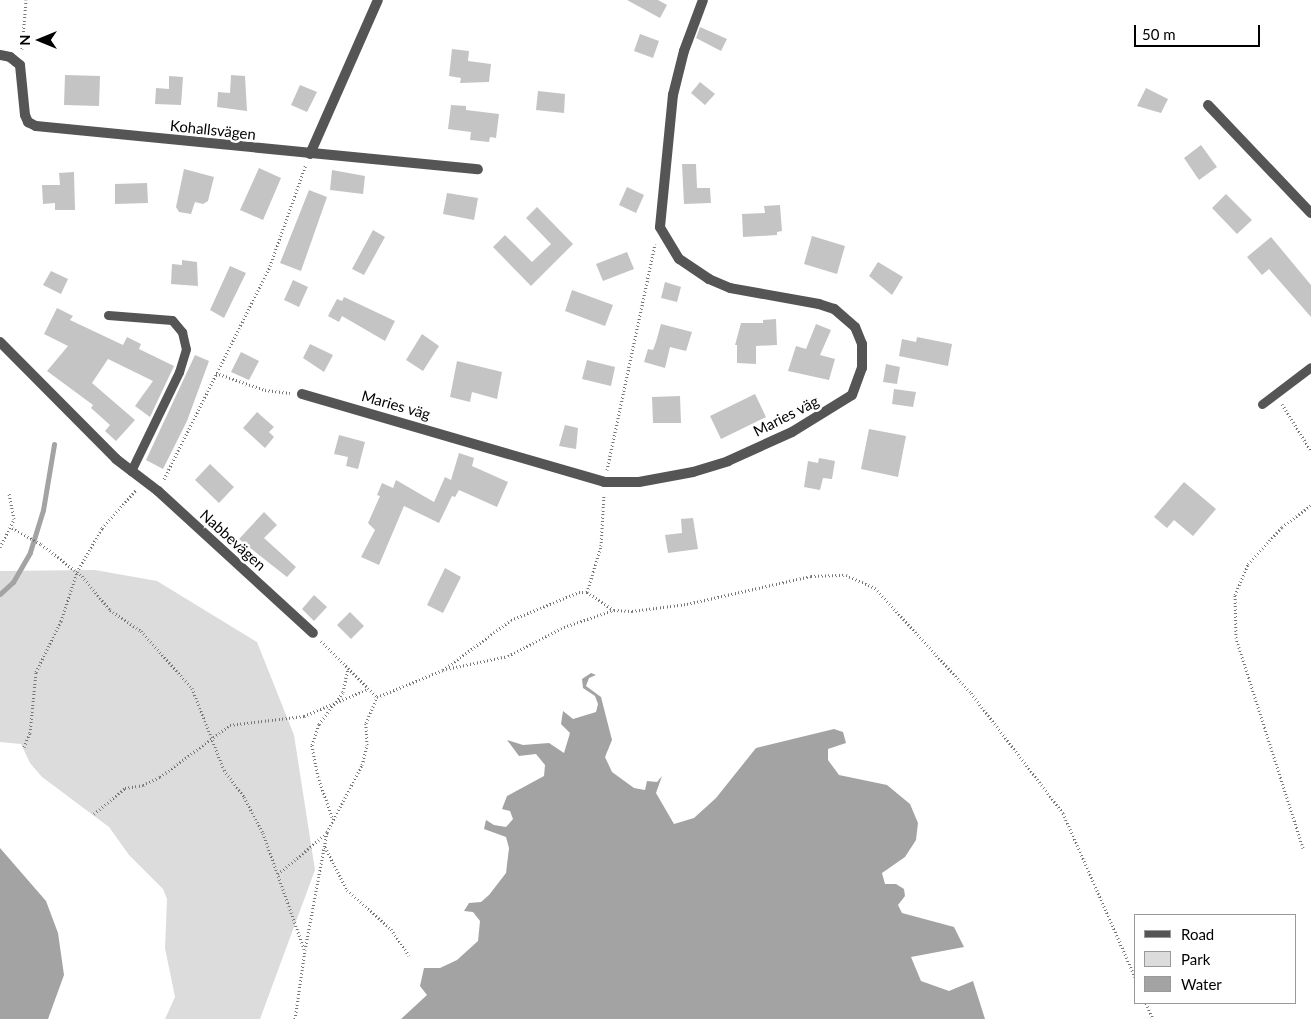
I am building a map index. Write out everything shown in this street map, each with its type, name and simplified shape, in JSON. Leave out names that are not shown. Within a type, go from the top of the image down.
[{"type":"street","points":[[310,154],[378,0]]},
{"type":"street","points":[[660,227],[673,95],[684,51],[703,0]]},
{"type":"street","points":[[0,55],[10,57],[20,65]]},
{"type":"street","name":"Kohallsvägen","points":[[20,65],[25,115],[28,122],[36,126],[310,154],[478,168]]},
{"type":"street","points":[[1208,105],[1311,213]]},
{"type":"street","name":"Maries väg","points":[[302,394],[604,482],[639,482],[693,472],[728,461],[792,432],[834,408],[852,395],[859,382],[862,344],[855,327],[834,309],[730,288],[708,279],[679,259],[660,227]]},
{"type":"street","name":"Nabbevägen","points":[[0,342],[116,460],[158,491],[313,633]]},
{"type":"lane","points":[[108,315],[172,320],[182,332],[186,349],[179,372],[131,471]]},
{"type":"lane","points":[[1262,404],[1311,367]]},
{"type":"path","points":[[20,65],[26,0]]},
{"type":"path","points":[[158,491],[270,266],[310,154]]},
{"type":"path","points":[[587,592],[601,546],[604,482],[652,251],[660,227]]},
{"type":"path","points":[[216,373],[265,390],[302,394]]},
{"type":"path","points":[[1282,389],[1282,407],[1311,451]]},
{"type":"path","points":[[24,747],[30,733],[36,672],[61,621],[77,572],[102,528],[146,482]]},
{"type":"path","points":[[0,547],[14,519],[9,493]]},
{"type":"path","points":[[1302,848],[1236,638],[1235,595],[1248,564],[1282,528],[1311,505]]},
{"type":"path","points":[[12,528],[24,537],[41,544],[77,572],[110,610],[141,631],[180,672],[192,688],[213,735],[224,770],[244,797],[264,833],[305,950]]},
{"type":"path","points":[[295,1019],[305,950],[327,832],[333,817],[362,765],[367,745],[366,724],[376,697],[443,670],[508,656],[564,627],[614,610],[632,611],[687,604],[811,576],[846,575],[875,588],[970,693],[1063,813],[1134,975]]},
{"type":"path","points":[[443,670],[511,620],[570,595],[587,592],[614,610]]},
{"type":"path","points":[[313,633],[376,697]]},
{"type":"path","points":[[333,817],[318,777],[312,745],[319,724],[336,704],[348,668]]},
{"type":"path","points":[[94,814],[125,788],[143,785],[160,776],[213,735],[243,722],[304,716],[368,689]]},
{"type":"path","points":[[278,874],[327,832]]},
{"type":"path","points":[[324,846],[347,890],[391,930],[409,956]]},
{"type":"path","points":[[1146,1004],[1153,1019]]},
{"type":"green space","points":[[95,570],[157,581],[257,642],[294,735],[315,870],[260,1019],[165,1019],[175,997],[165,948],[167,899],[163,889],[129,855],[109,827],[42,777],[30,763],[21,744],[0,742],[0,571]]},
{"type":"water","points":[[591,673],[596,675],[589,678],[586,686],[601,697],[612,740],[605,757],[612,772],[634,788],[645,790],[647,781],[657,782],[662,776],[656,793],[674,824],[694,818],[716,798],[756,748],[834,729],[843,732],[846,743],[828,749],[828,760],[839,775],[887,785],[910,804],[918,823],[916,840],[905,857],[882,873],[885,884],[896,884],[904,889],[905,896],[898,905],[902,913],[954,927],[964,947],[911,957],[921,981],[949,991],[973,981],[985,1019],[401,1019],[427,995],[420,986],[424,968],[440,968],[457,960],[478,941],[480,921],[473,912],[464,911],[469,903],[481,902],[489,895],[506,873],[509,848],[506,837],[484,829],[486,820],[494,825],[506,827],[513,819],[510,811],[502,809],[507,796],[544,776],[545,765],[536,754],[519,756],[507,740],[523,745],[549,743],[564,753],[570,733],[561,724],[563,711],[573,719],[596,712],[598,704],[595,696],[583,688],[582,679]]},
{"type":"water","points":[[0,848],[46,901],[58,933],[64,975],[48,1019],[0,1019]]},
{"type":"building","points":[[627,0],[658,0],[667,5],[660,18]]},
{"type":"building","points":[[700,27],[727,39],[721,51],[696,38]]},
{"type":"building","points":[[640,34],[659,41],[653,58],[634,51]]},
{"type":"building","points":[[452,49],[469,51],[468,61],[491,64],[489,82],[460,83],[461,78],[449,76]]},
{"type":"building","points":[[65,75],[100,76],[99,106],[64,105]]},
{"type":"building","points":[[231,75],[245,76],[247,111],[217,107],[218,92],[230,93]]},
{"type":"building","points":[[169,76],[183,77],[181,105],[155,104],[156,88],[169,89]]},
{"type":"building","points":[[700,82],[715,94],[705,105],[691,93]]},
{"type":"building","points":[[300,85],[317,92],[307,112],[291,105]]},
{"type":"building","points":[[1146,88],[1168,99],[1161,113],[1137,106]]},
{"type":"building","points":[[538,91],[565,94],[564,113],[536,110]]},
{"type":"building","points":[[451,105],[466,106],[466,110],[499,114],[496,138],[490,137],[489,142],[470,140],[471,132],[448,129]]},
{"type":"building","points":[[1201,145],[1217,167],[1199,180],[1184,158]]},
{"type":"building","points":[[682,164],[696,164],[697,188],[710,188],[711,203],[684,204]]},
{"type":"building","points":[[259,168],[281,178],[263,220],[240,210]]},
{"type":"building","points":[[184,169],[214,177],[208,201],[203,204],[195,202],[191,214],[179,212],[176,207]]},
{"type":"building","points":[[332,170],[365,176],[363,194],[330,190]]},
{"type":"building","points":[[74,172],[75,210],[55,210],[55,203],[43,204],[42,185],[60,185],[59,173]]},
{"type":"building","points":[[147,183],[148,203],[115,204],[115,184]]},
{"type":"building","points":[[627,187],[644,195],[636,213],[619,205]]},
{"type":"building","points":[[309,190],[327,197],[301,271],[280,263]]},
{"type":"building","points":[[447,193],[478,198],[474,220],[443,214]]},
{"type":"building","points":[[1226,194],[1252,220],[1237,234],[1212,208]]},
{"type":"building","points":[[780,205],[782,231],[777,232],[777,235],[743,237],[742,214],[765,213],[764,206]]},
{"type":"building","points":[[537,207],[573,244],[531,286],[493,247],[505,235],[532,262],[551,244],[526,218]]},
{"type":"building","points":[[373,230],[385,237],[364,275],[352,269]]},
{"type":"building","points":[[812,236],[845,246],[837,274],[804,264]]},
{"type":"building","points":[[1271,237],[1311,285],[1311,317],[1269,269],[1262,275],[1247,257]]},
{"type":"building","points":[[627,252],[634,269],[603,281],[596,264]]},
{"type":"building","points":[[182,260],[197,262],[198,286],[171,284],[172,264],[182,265]]},
{"type":"building","points":[[878,262],[903,277],[892,295],[869,276]]},
{"type":"building","points":[[230,266],[246,273],[224,318],[210,310]]},
{"type":"building","points":[[51,271],[68,279],[61,294],[43,285]]},
{"type":"building","points":[[293,280],[308,287],[299,307],[284,300]]},
{"type":"building","points":[[665,282],[681,287],[677,302],[661,298]]},
{"type":"building","points":[[572,290],[613,305],[605,326],[565,311]]},
{"type":"building","points":[[344,297],[395,321],[385,341],[342,316],[339,322],[328,316],[337,299],[342,301]]},
{"type":"building","points":[[57,308],[73,316],[70,320],[123,345],[127,337],[141,344],[139,349],[174,366],[150,417],[135,406],[153,381],[108,359],[92,383],[135,420],[116,441],[105,431],[110,425],[91,408],[93,405],[47,371],[68,346],[44,334]]},
{"type":"building","points":[[776,319],[777,345],[756,346],[756,364],[737,363],[737,345],[735,345],[741,323],[763,323],[763,320]]},
{"type":"building","points":[[661,324],[692,332],[686,351],[670,347],[665,368],[644,362],[648,349],[653,350]]},
{"type":"building","points":[[816,324],[831,330],[820,355],[835,359],[829,380],[788,371],[796,346],[806,349]]},
{"type":"building","points":[[422,334],[439,346],[423,371],[406,360]]},
{"type":"building","points":[[917,337],[952,344],[948,366],[899,356],[902,339],[916,342]]},
{"type":"building","points":[[310,344],[333,355],[324,372],[303,358]]},
{"type":"building","points":[[241,352],[259,361],[249,380],[231,372]]},
{"type":"building","points":[[195,355],[209,361],[187,421],[163,469],[146,460]]},
{"type":"building","points":[[587,360],[615,367],[611,386],[582,379]]},
{"type":"building","points":[[457,361],[502,372],[497,399],[472,392],[470,402],[450,397]]},
{"type":"building","points":[[886,364],[900,367],[897,384],[883,382]]},
{"type":"building","points":[[894,389],[916,392],[913,407],[892,404]]},
{"type":"building","points":[[755,394],[766,417],[721,439],[710,416]]},
{"type":"building","points":[[680,396],[681,423],[653,423],[652,397]]},
{"type":"building","points":[[257,412],[274,427],[269,432],[274,437],[265,448],[243,428]]},
{"type":"building","points":[[565,425],[578,428],[576,449],[559,446]]},
{"type":"building","points":[[869,429],[906,436],[898,477],[861,469]]},
{"type":"building","points":[[339,435],[365,442],[358,469],[346,466],[348,457],[334,454]]},
{"type":"building","points":[[459,453],[474,458],[472,466],[508,482],[497,507],[459,490],[455,497],[452,496],[439,523],[404,506],[379,565],[361,557],[375,530],[368,523],[380,496],[377,495],[382,483],[393,488],[396,480],[434,502],[445,477],[451,480]]},
{"type":"building","points":[[819,458],[835,461],[832,479],[823,478],[820,490],[804,487],[808,461],[818,463]]},
{"type":"building","points":[[210,464],[234,487],[219,503],[195,480]]},
{"type":"building","points":[[1184,482],[1216,509],[1193,536],[1174,520],[1167,528],[1154,517]]},
{"type":"building","points":[[264,512],[277,525],[264,538],[296,567],[287,577],[239,539]]},
{"type":"building","points":[[693,518],[698,549],[668,553],[665,535],[682,533],[681,519]]},
{"type":"building","points":[[445,568],[461,577],[443,613],[427,605]]},
{"type":"building","points":[[314,595],[327,607],[314,621],[302,609]]},
{"type":"building","points":[[350,612],[364,626],[351,639],[337,625]]},
{"type":"waterway","points":[[0,594],[13,582],[30,552],[43,510],[54,444]]}]
